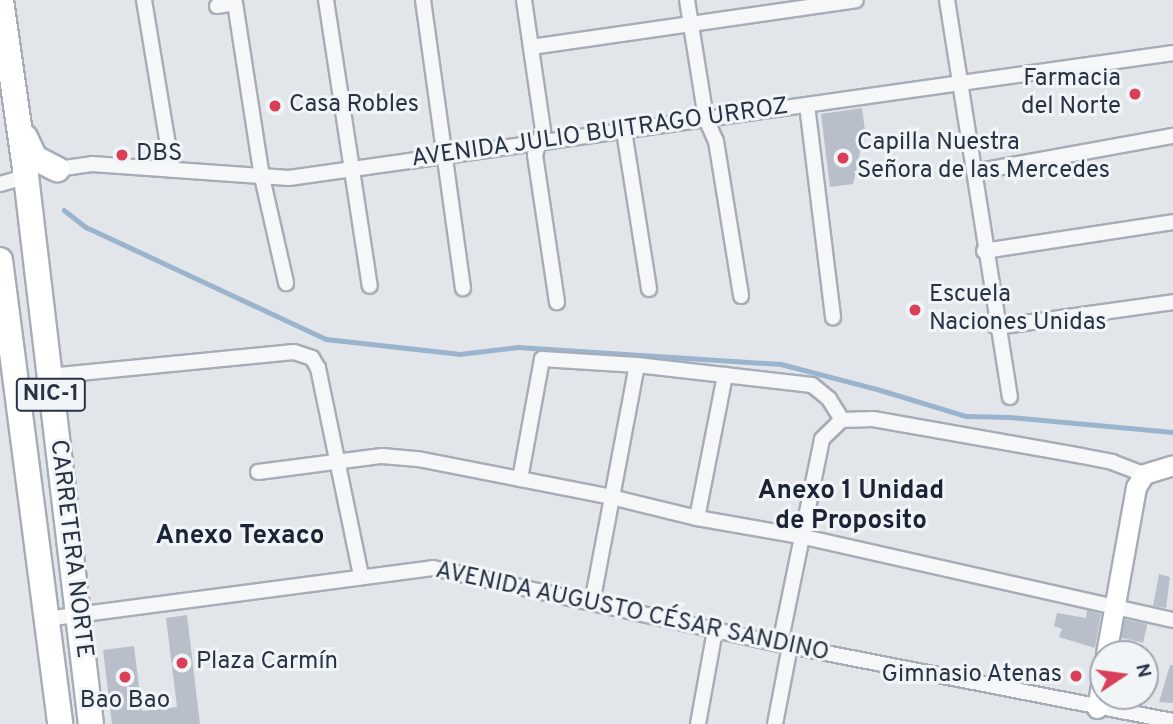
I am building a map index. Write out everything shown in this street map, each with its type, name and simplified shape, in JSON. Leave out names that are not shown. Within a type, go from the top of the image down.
[{"type":"highway","name":"CARRETERA NORTE","points":[[1,0],[26,176],[92,724]]},
{"type":"highway","points":[[17,107],[31,152],[40,161],[57,169]]},
{"type":"highway","name":"CARRETERA NORTE","points":[[0,260],[60,724]]},
{"type":"street","points":[[144,0],[173,170]]},
{"type":"street","points":[[326,0],[370,286]]},
{"type":"street","points":[[423,0],[463,288]]},
{"type":"street","points":[[524,0],[543,130],[535,155],[557,302]]},
{"type":"street","points":[[687,0],[706,119],[716,141],[741,296]]},
{"type":"street","points":[[531,47],[856,0]]},
{"type":"street","points":[[947,0],[996,327],[1010,397]]},
{"type":"street","points":[[218,6],[235,3],[262,177],[286,283]]},
{"type":"street","name":"AVENIDA JULIO BUITRAGO URROZ","points":[[0,184],[57,169],[92,164],[289,178],[1173,53]]},
{"type":"street","points":[[807,106],[834,317]]},
{"type":"street","points":[[624,131],[649,289]]},
{"type":"street","points":[[974,172],[1173,136]]},
{"type":"street","points":[[984,251],[1173,222]]},
{"type":"street","points":[[996,327],[1173,302]]},
{"type":"street","points":[[49,376],[294,352],[312,358],[318,368],[361,576]]},
{"type":"street","points":[[520,479],[542,359],[637,365],[812,386],[829,399],[842,420]]},
{"type":"street","points":[[592,603],[637,365]]},
{"type":"street","points":[[697,518],[725,375]]},
{"type":"street","points":[[775,724],[800,536],[822,439],[842,420],[873,419],[1082,456],[1112,462],[1144,474],[1173,465]]},
{"type":"street","points":[[258,472],[382,456],[418,459],[611,497],[697,518],[800,536],[1114,609],[1173,620]]},
{"type":"street","points":[[1109,640],[1128,524],[1136,488],[1144,474]]},
{"type":"street","name":"AVENIDA AUGUSTO CÉSAR SANDINO","points":[[46,618],[433,568],[1095,716],[1173,721]]},
{"type":"street","points":[[698,724],[715,630]]},
{"type":"building","name":"Capilla Nuestra Señora de las Mercedes","points":[[862,108],[865,131],[853,184],[830,187],[821,114]]},
{"type":"building","points":[[1159,574],[1170,577],[1166,608],[1153,606]]},
{"type":"building","points":[[1087,610],[1101,614],[1096,640],[1089,640],[1089,646],[1059,637],[1062,629],[1054,626],[1057,613],[1086,618]]},
{"type":"building","points":[[187,615],[200,724],[112,724],[103,650],[134,646],[142,711],[177,707],[166,618]]},
{"type":"building","points":[[1125,619],[1147,624],[1144,640],[1121,638]]},
{"type":"building","points":[[1170,665],[1173,665],[1173,703],[1159,702]]},
{"type":"waterway","points":[[64,210],[86,227],[326,339],[460,354],[518,347],[781,364],[966,416],[1010,417],[1173,432]]},
{"type":"place","name":"Farmacia del Norte","points":[[1135,94]]},
{"type":"place","name":"Casa Robles","points":[[275,106]]},
{"type":"place","name":"DBS","points":[[122,155]]},
{"type":"place","name":"Capilla Nuestra Señora de las Mercedes","points":[[843,158]]},
{"type":"place","name":"Escuela Naciones Unidas","points":[[915,310]]},
{"type":"place","name":"Plaza Carmín","points":[[182,663]]},
{"type":"place","name":"Gimnasio Atenas","points":[[1076,676]]},
{"type":"place","name":"Bao Bao","points":[[125,677]]},
{"type":"district","name":"Anexo 1 Unidad de Proposito","points":[[851,507]]},
{"type":"district","name":"Anexo Texaco","points":[[240,537]]}]
